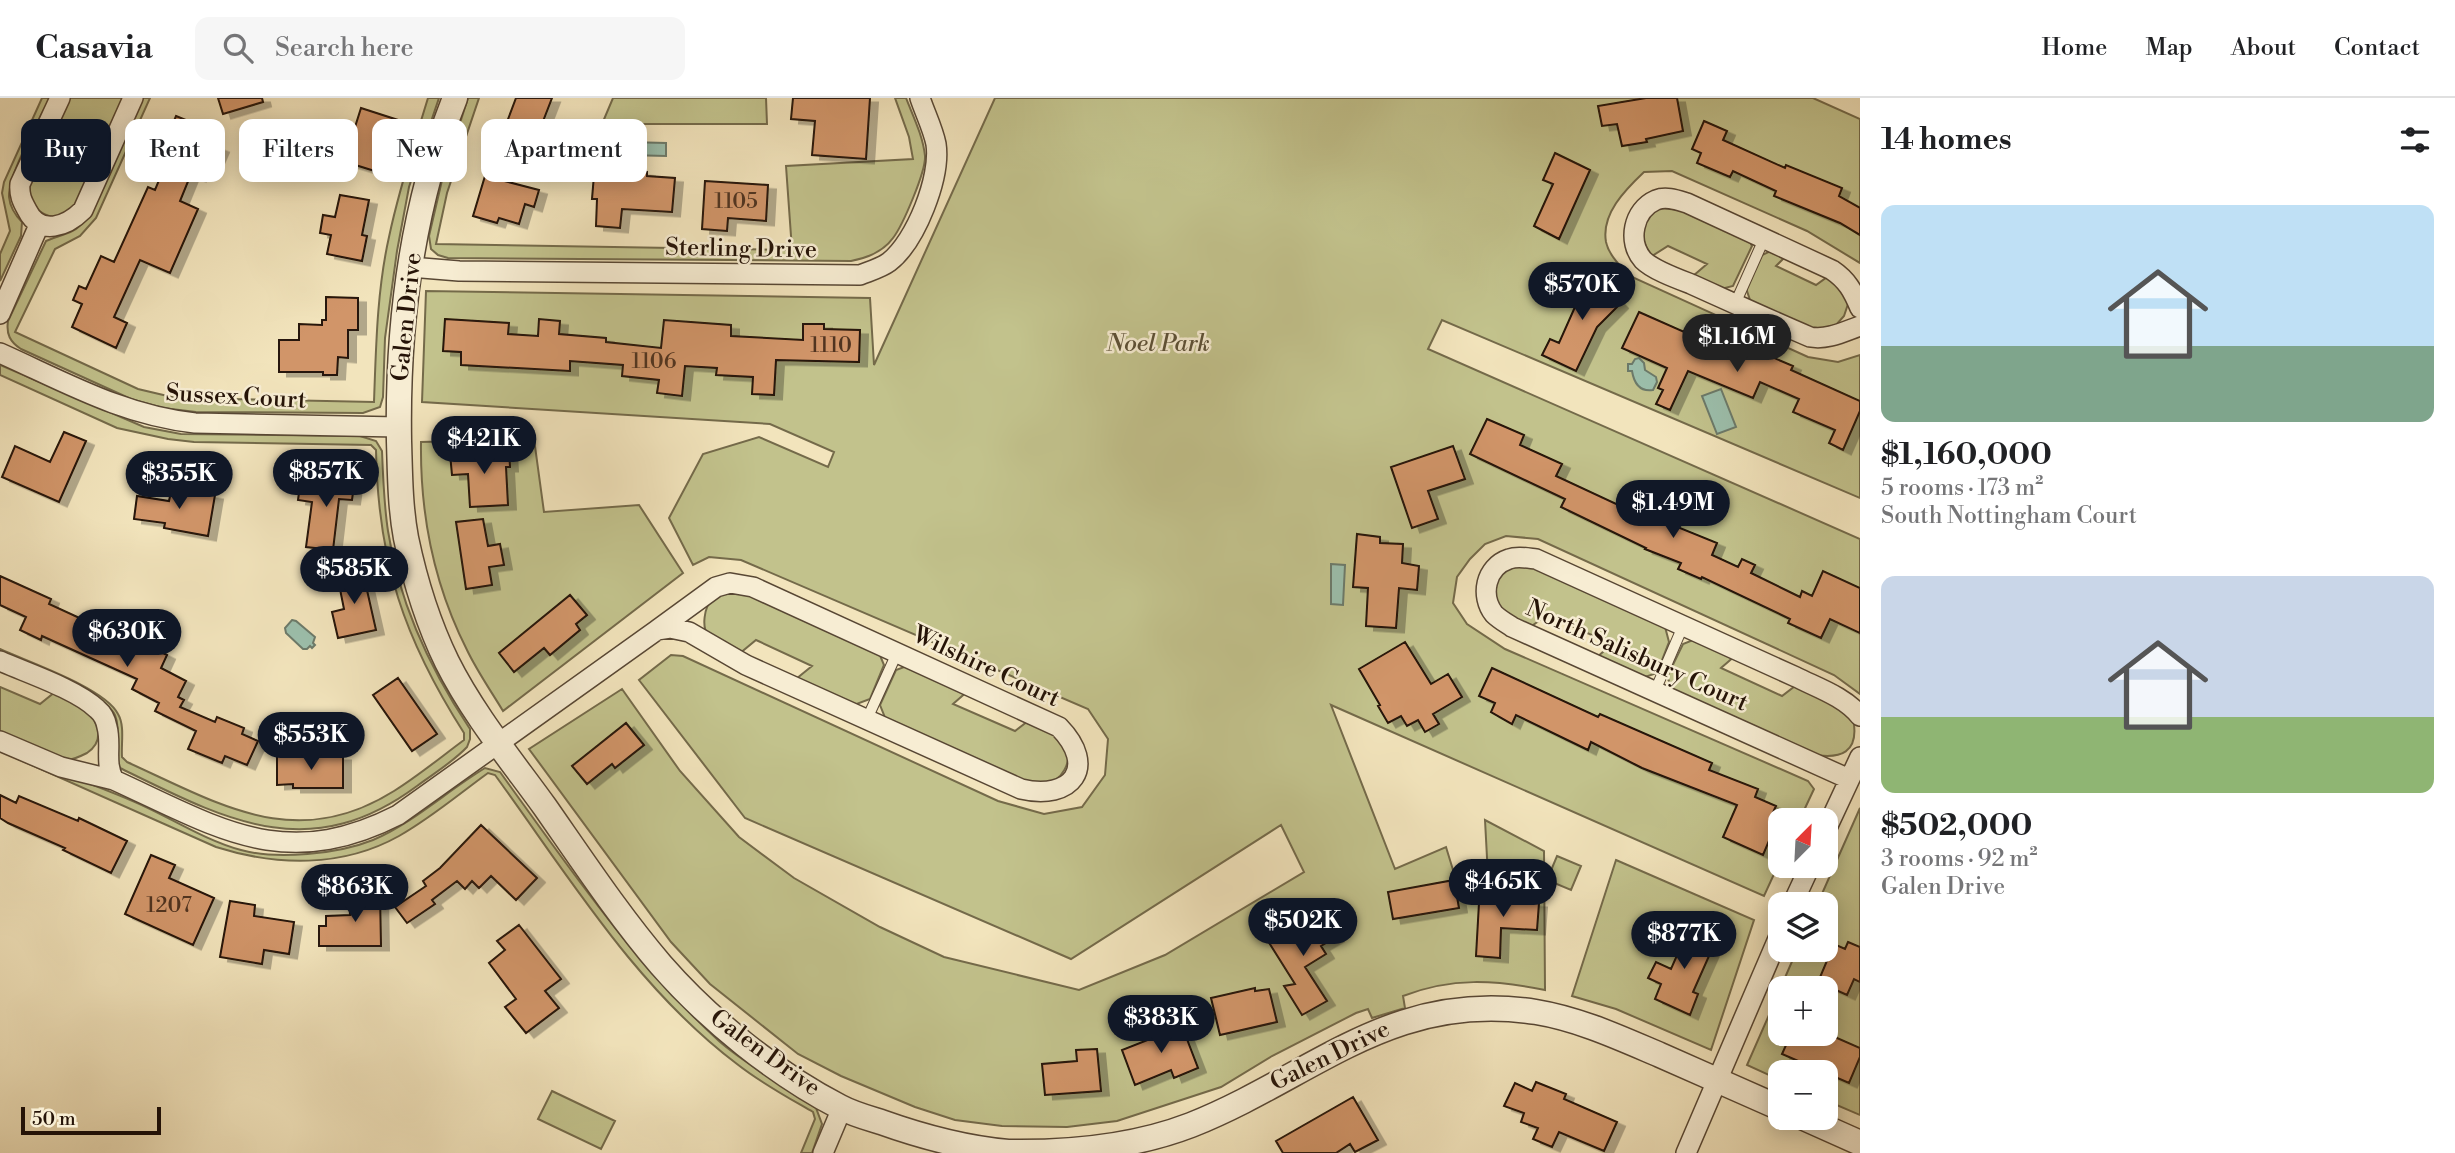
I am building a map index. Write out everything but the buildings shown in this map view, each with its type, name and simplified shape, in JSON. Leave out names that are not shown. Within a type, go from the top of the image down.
[{"type":"street","points":[[60,98],[20,184],[19,194],[30,216],[40,225],[50,227],[61,226],[83,210],[133,98]]},
{"type":"street","name":"Galen Drive","points":[[455,98],[431,171],[410,267],[402,341],[400,493],[405,534],[418,591],[449,667],[586,866],[656,960],[720,1024],[758,1055],[842,1108],[923,1136],[1009,1152],[1044,1153],[1116,1146],[1189,1125],[1235,1105],[1377,1030],[1409,1020],[1466,1009],[1537,1012],[1573,1021],[1618,1037],[1768,1103]]},
{"type":"street","name":"Sterling Drive","points":[[410,267],[459,271],[860,275],[891,261],[916,224],[935,180],[936,142],[920,98]]},
{"type":"street","points":[[1860,308],[1851,287],[1843,277],[1832,270],[1687,203],[1668,198],[1657,199],[1648,205],[1637,220],[1635,247],[1643,260],[1671,275],[1810,337],[1818,339],[1836,336],[1860,327]]},
{"type":"street","points":[[0,314],[40,225]]},
{"type":"street","name":"Sussex Court","points":[[0,353],[105,401],[166,420],[195,424],[399,427]]},
{"type":"street","name":"North Salisbury Court","points":[[1849,779],[1512,627],[1493,613],[1486,601],[1485,588],[1489,576],[1498,565],[1508,559],[1536,559],[1838,697],[1860,716]]},
{"type":"street","name":"Wilshire Court","points":[[0,741],[61,767],[91,772],[114,780],[210,824],[248,838],[276,843],[316,843],[344,838],[372,829],[398,815],[716,587],[737,584],[753,587],[1059,727],[1076,750],[1076,774],[1068,784],[1057,791],[1036,793],[1021,789],[746,665],[689,632],[670,628],[657,630]]},
{"type":"street","points":[[0,661],[74,694],[97,709],[105,719],[109,734],[109,772],[114,780]]},
{"type":"street","points":[[1836,808],[1860,757]]},
{"type":"street","points":[[1686,1153],[1768,962]]},
{"type":"street","points":[[823,1153],[842,1108]]},
{"type":"street","points":[[1831,1130],[1860,1143]]},
{"type":"lane","points":[[1735,304],[1764,239]]},
{"type":"lane","points":[[1655,691],[1683,626]]},
{"type":"lane","points":[[867,719],[897,653]]},
{"type":"green space","points":[[42,98],[50,98],[40,119],[32,119]]},
{"type":"green space","points":[[68,98],[124,98],[111,127],[111,119],[59,119]]},
{"type":"green space","points":[[143,98],[150,98],[141,119],[133,119]]},
{"type":"green space","points":[[428,98],[439,98],[432,119],[422,119]]},
{"type":"green space","points":[[468,98],[479,98],[467,134],[467,119],[461,119]]},
{"type":"green space","points":[[613,98],[766,98],[767,124],[647,124],[647,119],[604,119]]},
{"type":"green space","points":[[895,98],[906,98],[925,156],[913,198],[893,238],[874,254],[851,261],[448,258],[431,249],[429,236],[442,182],[451,182],[436,244],[792,250],[786,166],[913,159],[909,137]]},
{"type":"green space","name":"Noel Park","points":[[995,98],[1813,98],[1860,119],[1860,263],[1807,231],[1672,171],[1644,172],[1629,187],[1611,212],[1605,232],[1606,242],[1620,266],[1632,277],[1808,357],[1838,362],[1860,355],[1860,498],[1442,320],[1428,349],[1860,539],[1860,694],[1834,675],[1538,539],[1506,536],[1485,544],[1457,577],[1453,603],[1467,624],[1505,649],[1808,781],[1814,789],[1805,808],[1768,808],[1768,878],[1772,878],[1764,896],[1331,705],[1395,869],[1446,847],[1461,896],[1489,895],[1485,820],[1544,851],[1545,990],[1474,982],[1421,990],[1403,996],[1405,1008],[1372,1018],[1368,1009],[1356,1013],[1272,1056],[1221,1087],[1117,1121],[1067,1127],[1002,1126],[955,1120],[915,1107],[841,1076],[798,1054],[710,984],[671,942],[529,749],[622,689],[680,771],[739,837],[794,878],[880,927],[944,957],[1079,990],[1165,955],[1304,872],[1281,825],[1071,959],[745,818],[639,680],[671,655],[683,656],[998,801],[1044,814],[1082,807],[1105,775],[1108,739],[1088,709],[741,560],[709,557],[693,565],[669,518],[703,454],[759,437],[828,467],[834,452],[770,424],[422,402],[426,291],[870,298],[874,365]]},
{"type":"green space","points":[[125,137],[125,154],[96,218],[80,236],[55,249],[15,332],[138,389],[176,398],[374,402],[376,340],[385,257],[403,182],[411,182],[397,251],[385,338],[383,397],[380,407],[363,413],[196,412],[163,408],[131,399],[14,344],[8,334],[8,321],[46,241],[71,232],[85,220],[104,182],[111,182],[111,167]]},
{"type":"green space","points":[[21,144],[21,157],[13,175],[9,197],[22,222],[21,236],[0,281],[0,254],[10,231],[2,193],[4,182]]},
{"type":"green space","points":[[86,182],[76,205],[69,213],[52,217],[37,209],[32,202],[30,183]]},
{"type":"green space","points":[[1662,202],[1747,235],[1752,246],[1733,286],[1721,289],[1693,276],[1707,264],[1668,246],[1652,256],[1644,241],[1646,215]]},
{"type":"green space","points":[[1775,249],[1787,255],[1776,266],[1816,285],[1830,275],[1849,301],[1844,316],[1836,325],[1814,330],[1751,303],[1746,288],[1760,256]]},
{"type":"green space","points":[[0,365],[144,427],[181,434],[360,436],[376,441],[382,451],[387,521],[400,584],[429,659],[470,729],[467,747],[417,786],[378,810],[340,824],[304,829],[268,826],[232,818],[120,768],[116,755],[117,722],[109,707],[81,689],[0,653],[0,649],[82,685],[110,704],[120,719],[122,757],[127,762],[194,793],[258,816],[291,820],[324,819],[358,809],[412,779],[464,740],[464,733],[425,665],[398,598],[382,528],[376,450],[371,445],[194,442],[168,439],[117,428],[0,375]]},
{"type":"green space","points":[[534,439],[544,512],[639,505],[683,573],[503,711],[467,650],[438,575],[426,523],[421,442]]},
{"type":"green space","points":[[1527,563],[1664,623],[1669,642],[1657,673],[1642,678],[1596,658],[1612,644],[1547,615],[1529,628],[1501,609],[1494,591],[1504,569]]},
{"type":"green space","points":[[740,590],[877,648],[884,665],[870,699],[854,705],[796,679],[812,666],[756,640],[739,654],[712,640],[704,623],[710,602],[719,596]]},
{"type":"green space","points":[[1698,638],[1736,655],[1721,668],[1782,696],[1799,683],[1853,718],[1854,739],[1851,746],[1846,751],[1831,756],[1810,754],[1674,692],[1667,677],[1683,644]]},
{"type":"green space","points":[[912,664],[969,690],[953,704],[1015,731],[1032,718],[1051,730],[1060,737],[1068,752],[1067,764],[1061,775],[1045,783],[1023,781],[886,720],[880,705],[896,670]]},
{"type":"green space","points":[[0,687],[40,704],[55,692],[80,703],[95,720],[97,741],[87,753],[67,760],[44,753],[0,733]]},
{"type":"green space","points":[[0,751],[118,795],[227,846],[272,855],[325,852],[373,840],[416,816],[485,768],[500,772],[603,912],[688,1011],[729,1050],[816,1108],[822,1124],[812,1153],[801,1153],[815,1119],[813,1112],[737,1064],[667,1001],[605,928],[495,775],[488,773],[422,822],[377,846],[332,859],[285,860],[262,858],[216,847]]},
{"type":"green space","points":[[1860,808],[1860,1115],[1838,1106],[1838,1060],[1768,1060],[1768,1075],[1747,1065],[1768,1017],[1768,1046],[1838,1046],[1838,976],[1786,976],[1792,962],[1838,962],[1838,892],[1823,892],[1829,878],[1838,878],[1838,858]]},
{"type":"green space","points":[[1557,856],[1581,866],[1571,890],[1547,880]]},
{"type":"green space","points":[[1616,860],[1754,920],[1711,1050],[1616,1009],[1572,996]]},
{"type":"green space","points":[[552,1091],[615,1121],[601,1149],[538,1119]]},
{"type":"shaded area","points":[[647,143],[666,143],[666,156],[647,156]]},
{"type":"shaded area","points":[[1639,358],[1644,363],[1645,370],[1656,377],[1653,390],[1641,388],[1632,371],[1628,371],[1628,364]]},
{"type":"shaded area","points":[[1721,389],[1736,427],[1717,434],[1702,396]]},
{"type":"shaded area","points":[[1331,564],[1345,565],[1343,605],[1331,604]]},
{"type":"shaded area","points":[[292,620],[315,637],[315,645],[312,648],[310,646],[303,649],[286,633],[285,628]]},
{"type":"shaded area","points":[[1529,860],[1534,870],[1531,876],[1500,878],[1500,865],[1503,861]]}]
